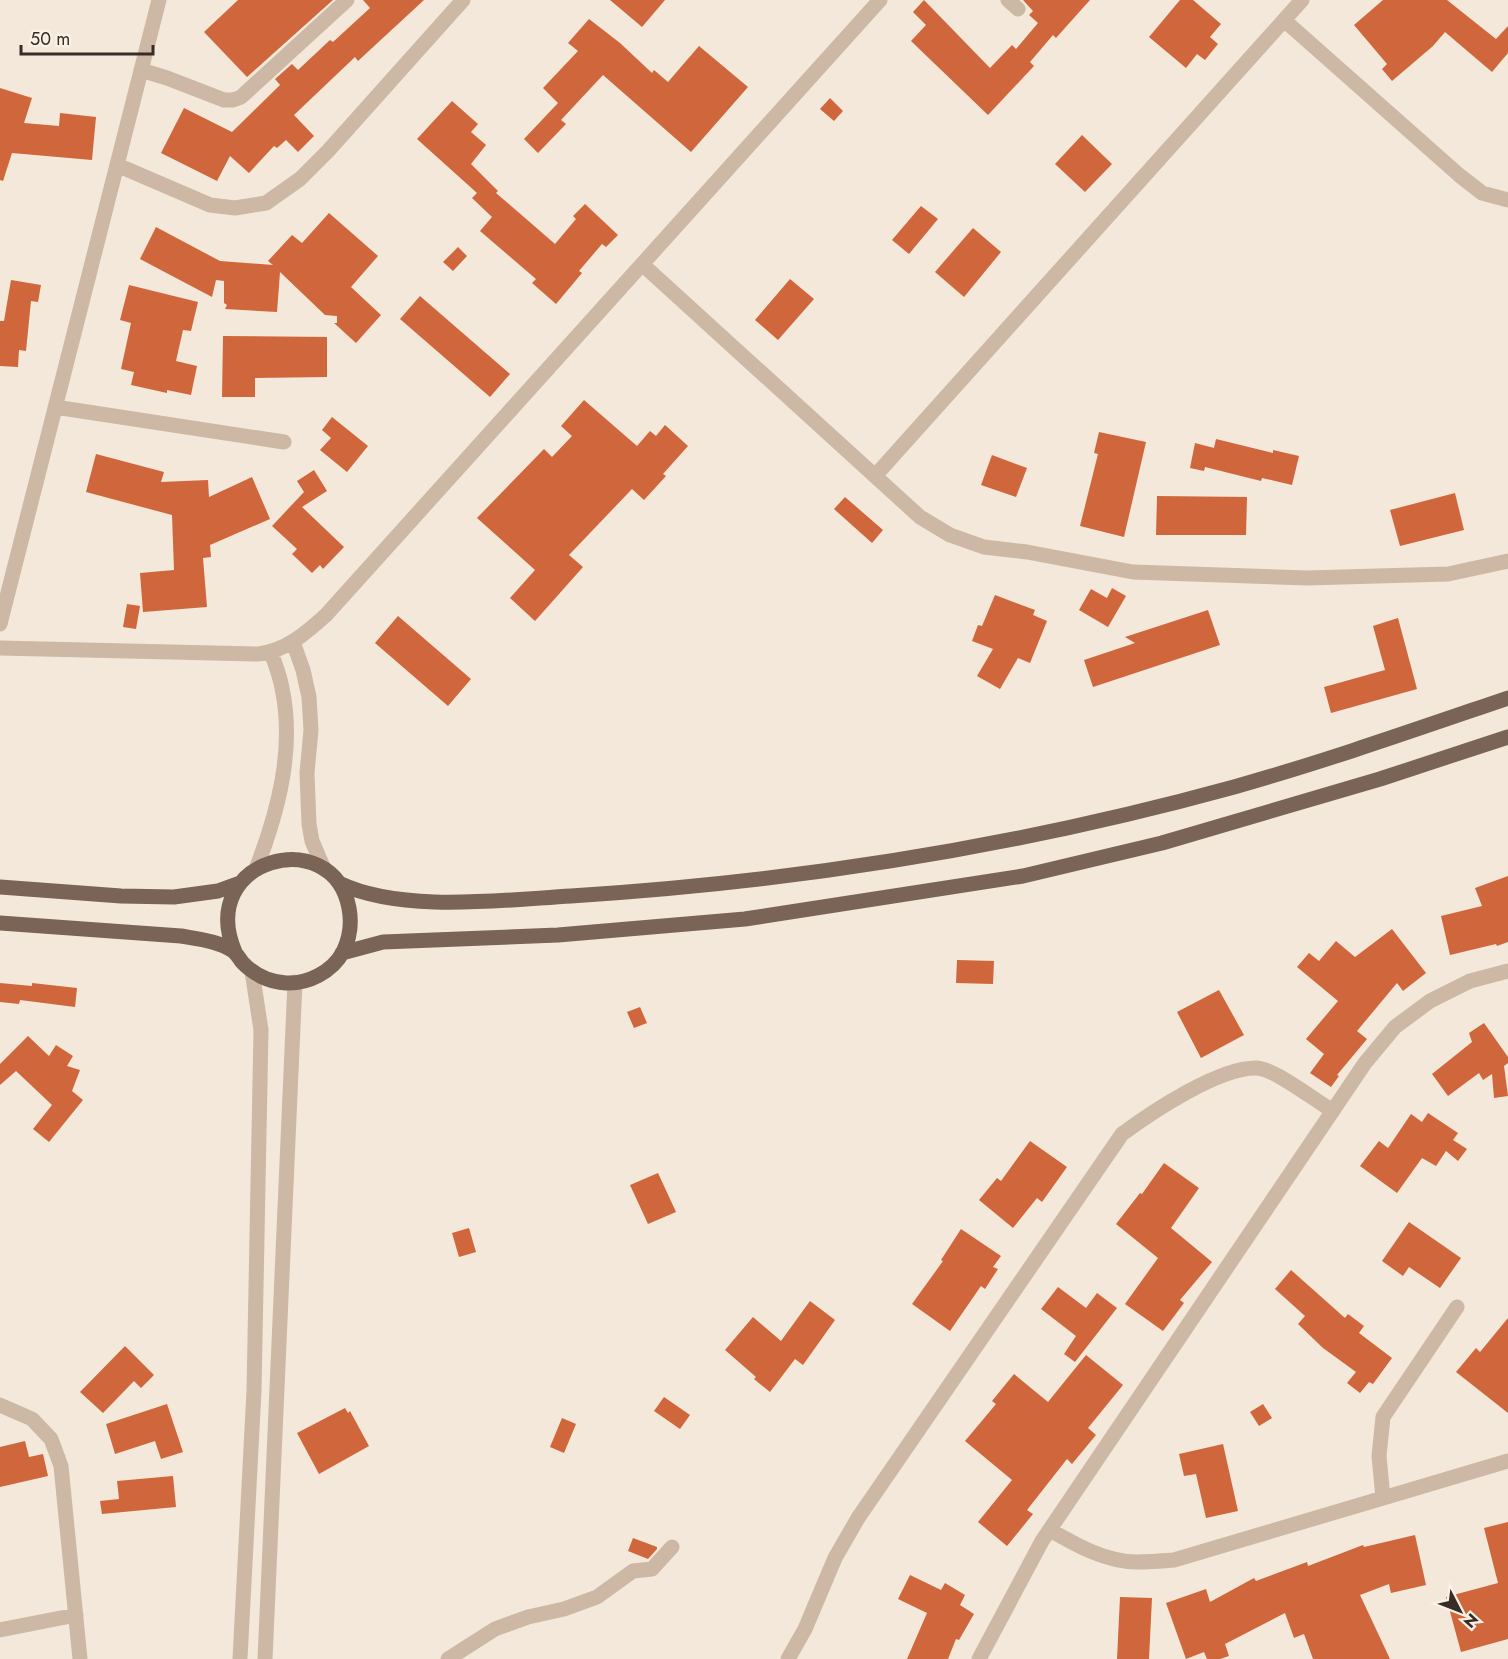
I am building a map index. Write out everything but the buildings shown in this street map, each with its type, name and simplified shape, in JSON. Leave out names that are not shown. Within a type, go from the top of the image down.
[{"type":"main road","points":[[339,883],[348,900],[351,918],[349,936],[342,953],[324,972],[313,978],[295,982],[275,982],[252,971],[235,952],[229,938],[227,924],[228,909],[233,895],[240,883],[256,869],[272,861],[290,859],[308,862],[324,869],[339,883],[356,892],[375,897],[433,901],[499,900],[626,892],[760,880],[910,859],[1052,832],[1233,787],[1386,740],[1508,698]]},
{"type":"main road","points":[[342,953],[383,942],[558,935],[745,919],[1023,876],[1162,843],[1380,779],[1508,737]]},
{"type":"main road","points":[[0,887],[121,896],[174,897],[218,891],[240,883]]},
{"type":"main road","points":[[0,923],[181,936],[203,940],[235,952]]},
{"type":"street","points":[[0,624],[159,0]]},
{"type":"street","points":[[141,70],[224,100],[233,100],[242,96],[347,0]]},
{"type":"street","points":[[117,165],[210,205],[235,208],[266,203],[300,179],[314,165],[464,0]]},
{"type":"street","points":[[0,648],[258,654],[271,652],[293,642],[326,615],[880,0]]},
{"type":"street","points":[[875,477],[1302,0]]},
{"type":"street","points":[[1284,20],[1459,176],[1482,193],[1508,200]]},
{"type":"street","points":[[642,264],[920,517],[950,535],[984,547],[1027,552],[1133,572],[1201,576],[1319,578],[1448,574],[1508,561]]},
{"type":"street","points":[[55,407],[284,442]]},
{"type":"street","points":[[293,642],[309,697],[311,730],[307,773],[309,824],[312,841],[324,869]]},
{"type":"street","points":[[256,869],[278,808],[285,759],[286,714],[282,687],[271,652]]},
{"type":"street","points":[[240,1659],[254,1391],[261,1042],[252,971]]},
{"type":"street","points":[[979,1659],[1050,1530],[1365,1063],[1395,1026],[1430,1001],[1470,981],[1508,971]]},
{"type":"street","points":[[265,1659],[295,982]]},
{"type":"street","points":[[788,1659],[805,1629],[835,1558],[858,1518],[1122,1134],[1156,1109],[1226,1073],[1258,1068],[1283,1079],[1333,1111]]},
{"type":"street","points":[[1383,1498],[1379,1456],[1383,1417],[1457,1307]]},
{"type":"street","points":[[0,1405],[32,1419],[51,1439],[61,1467],[80,1659]]},
{"type":"street","points":[[1050,1530],[1078,1546],[1105,1556],[1134,1562],[1174,1560],[1508,1461]]},
{"type":"street","points":[[448,1659],[495,1629],[597,1597],[633,1571],[652,1569],[672,1547]]},
{"type":"street","points":[[0,1630],[75,1615]]}]
